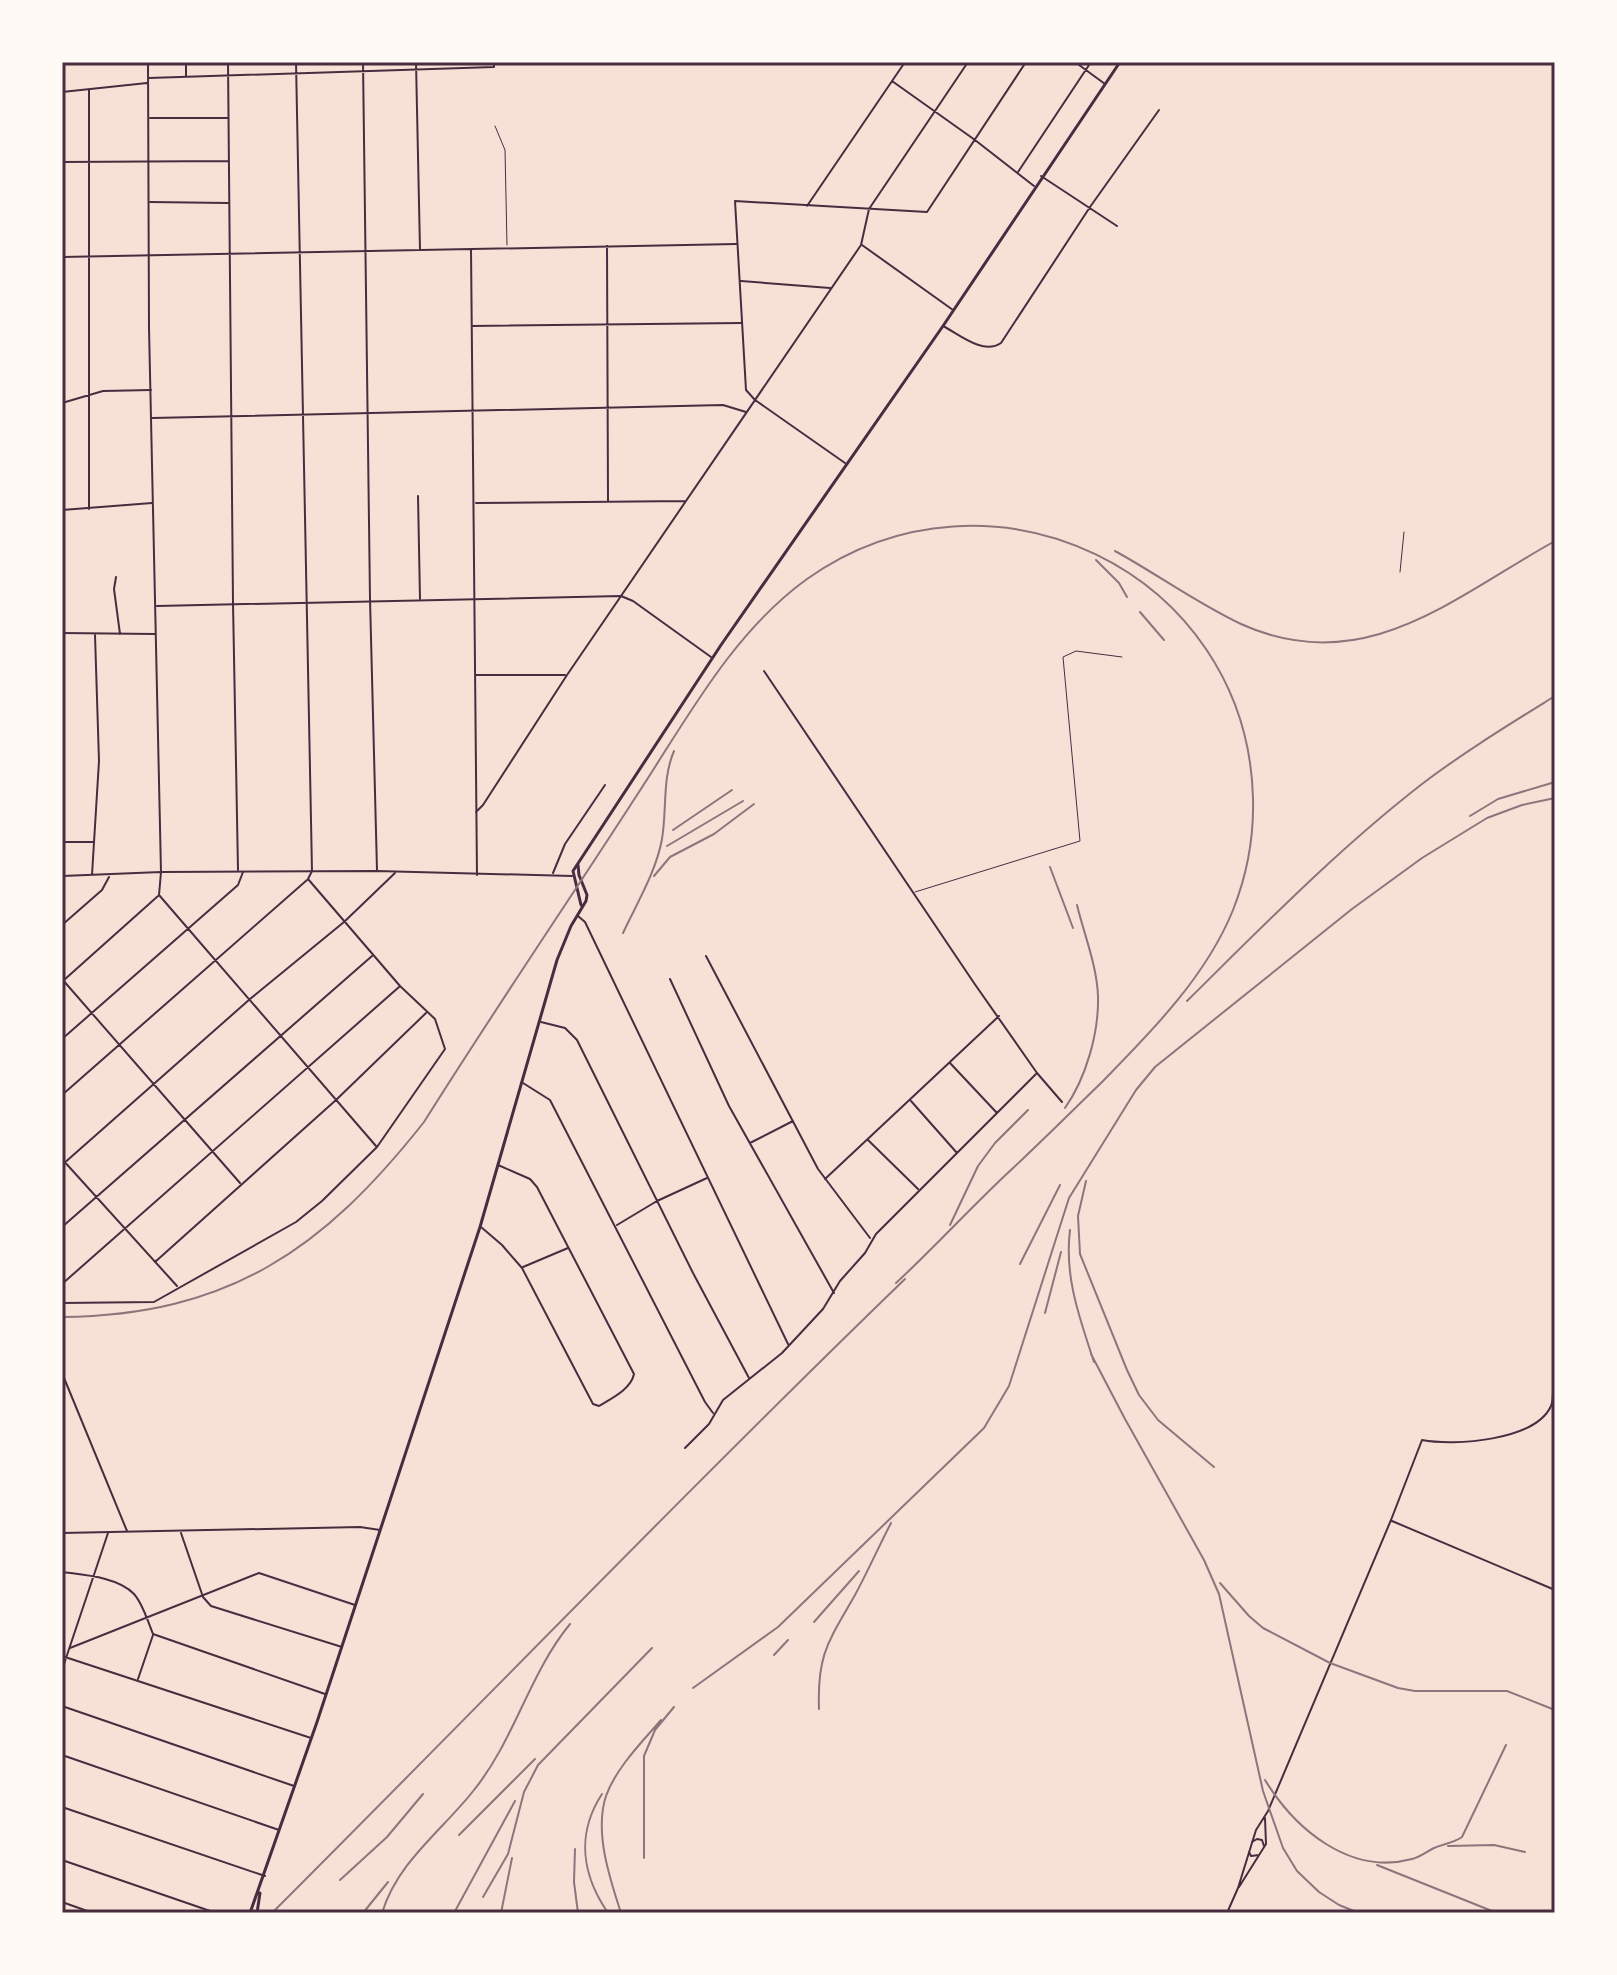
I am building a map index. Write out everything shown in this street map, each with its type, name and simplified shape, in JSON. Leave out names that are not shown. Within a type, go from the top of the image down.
[{"type":"main road","points":[[581,907],[580,894],[572,876],[578,865],[712,657],[943,326],[1120,62]]},
{"type":"main road","points":[[249,1913],[262,1885],[312,1738],[480,1227],[557,960],[587,895],[578,865]]},
{"type":"main road","points":[[257,1913],[262,1885]]},
{"type":"street","points":[[148,62],[159,895],[62,980],[241,1184]]},
{"type":"street","points":[[186,62],[186,76]]},
{"type":"street","points":[[62,1039],[238,885],[241,871],[233,603],[228,62]]},
{"type":"street","points":[[62,1095],[308,879],[312,871],[296,62]]},
{"type":"street","points":[[363,62],[377,871]]},
{"type":"street","points":[[416,62],[420,251]]},
{"type":"street","points":[[148,78],[363,69],[416,71],[494,67],[494,62]]},
{"type":"street","points":[[807,206],[905,62]]},
{"type":"street","points":[[476,812],[861,245],[869,209],[968,62]]},
{"type":"street","points":[[845,463],[755,400],[745,386],[735,201],[927,212],[1026,62]]},
{"type":"street","points":[[1075,62],[1105,84]]},
{"type":"street","points":[[1018,173],[1091,62]]},
{"type":"street","points":[[892,81],[1034,186]]},
{"type":"street","points":[[62,92],[148,83]]},
{"type":"street","points":[[89,89],[89,509]]},
{"type":"street","points":[[943,326],[983,347],[994,348],[1001,343],[1090,207],[1159,110]]},
{"type":"street","points":[[149,118],[228,118]]},
{"type":"street","points":[[62,162],[229,161]]},
{"type":"street","points":[[1041,176],[1117,226]]},
{"type":"street","points":[[148,202],[229,203]]},
{"type":"street","points":[[62,257],[738,244]]},
{"type":"street","points":[[861,245],[953,310]]},
{"type":"street","points":[[607,246],[608,501]]},
{"type":"street","points":[[471,249],[477,875]]},
{"type":"street","points":[[739,281],[830,288]]},
{"type":"street","points":[[472,326],[742,323]]},
{"type":"street","points":[[62,403],[103,391],[151,390]]},
{"type":"street","points":[[152,418],[723,405],[747,412]]},
{"type":"street","points":[[418,496],[420,599]]},
{"type":"street","points":[[475,503],[686,501]]},
{"type":"street","points":[[62,510],[153,503]]},
{"type":"street","points":[[116,577],[114,589],[120,634]]},
{"type":"street","points":[[156,606],[621,596],[633,601],[712,657]]},
{"type":"street","points":[[62,633],[156,634]]},
{"type":"street","points":[[92,875],[99,761],[95,635]]},
{"type":"street","points":[[764,671],[1037,1073],[1062,1102]]},
{"type":"street","points":[[474,675],[567,675]]},
{"type":"street","points":[[553,876],[565,844],[605,785]]},
{"type":"street","points":[[62,842],[95,842]]},
{"type":"street","points":[[62,876],[161,872],[377,871],[572,876]]},
{"type":"street","points":[[178,1287],[63,1163],[250,999],[344,922],[395,872]]},
{"type":"street","points":[[62,925],[102,890],[109,875]]},
{"type":"street","points":[[62,1303],[154,1302],[296,1222],[377,1147],[445,1049],[435,1019],[400,986],[308,879]]},
{"type":"street","points":[[159,895],[377,1147]]},
{"type":"street","points":[[577,916],[585,922],[789,1346]]},
{"type":"street","points":[[62,1227],[373,955]]},
{"type":"street","points":[[706,956],[825,1179],[871,1240]]},
{"type":"street","points":[[670,979],[749,1144],[834,1293]]},
{"type":"street","points":[[62,1284],[400,986]]},
{"type":"street","points":[[155,1262],[336,1100],[427,1012]]},
{"type":"street","points":[[825,1179],[999,1016]]},
{"type":"street","points":[[540,1021],[565,1028],[577,1040],[750,1378]]},
{"type":"street","points":[[950,1062],[997,1113]]},
{"type":"street","points":[[685,1448],[709,1424],[723,1400],[789,1346],[823,1309],[840,1281],[865,1253],[871,1240],[1037,1073]]},
{"type":"street","points":[[522,1082],[550,1100],[714,1415]]},
{"type":"street","points":[[910,1100],[958,1155]]},
{"type":"street","points":[[749,1144],[793,1121]]},
{"type":"street","points":[[867,1139],[919,1190]]},
{"type":"street","points":[[480,1227],[502,1245],[522,1268],[593,1404],[599,1406],[634,1380],[634,1374],[569,1247],[530,1179],[498,1165]]},
{"type":"street","points":[[616,1225],[657,1201],[707,1178]]},
{"type":"street","points":[[522,1268],[569,1247]]},
{"type":"street","points":[[62,1373],[128,1532]]},
{"type":"street","points":[[1227,1913],[1248,1851],[1265,1818],[1422,1440],[1480,1441],[1517,1433],[1545,1414],[1552,1404],[1555,1375]]},
{"type":"street","points":[[1391,1520],[1555,1590]]},
{"type":"street","points":[[62,1533],[360,1527],[380,1530]]},
{"type":"street","points":[[180,1531],[203,1597],[211,1606],[342,1647]]},
{"type":"street","points":[[62,1670],[64,1656],[70,1648],[108,1532]]},
{"type":"street","points":[[62,1572],[93,1576],[123,1585],[135,1595],[153,1634],[138,1680]]},
{"type":"street","points":[[70,1648],[259,1573],[356,1605]]},
{"type":"street","points":[[153,1634],[326,1694]]},
{"type":"street","points":[[64,1656],[312,1738]]},
{"type":"street","points":[[62,1706],[295,1787]]},
{"type":"street","points":[[62,1755],[280,1831]]},
{"type":"street","points":[[62,1807],[265,1876]]},
{"type":"street","points":[[1238,1888],[1262,1854],[1267,1836],[1265,1818]]},
{"type":"street","points":[[1252,1842],[1262,1840],[1264,1847]]},
{"type":"street","points":[[1248,1851],[1251,1856],[1262,1854]]},
{"type":"street","points":[[62,1860],[216,1913]]},
{"type":"street","points":[[62,1911],[64,1902],[93,1913]]},
{"type":"lane","points":[[495,126],[505,150],[507,248]]},
{"type":"lane","points":[[1400,572],[1404,532]]},
{"type":"lane","points":[[915,892],[1080,841],[1063,657],[1076,651],[1122,657]]},
{"type":"railway","points":[[62,1317],[121,1313],[175,1304],[223,1288],[268,1267],[309,1239],[348,1206],[424,1122],[693,707],[733,651],[780,601],[807,579],[878,542],[953,526],[1027,531],[1096,555],[1157,595],[1207,650],[1240,718],[1253,798],[1249,855],[1238,897],[1222,935],[1176,1002],[1101,1083],[896,1283]]},
{"type":"railway","points":[[1115,551],[1241,624],[1286,639],[1328,643],[1368,637],[1444,607],[1555,541]]},
{"type":"railway","points":[[1096,560],[1119,583],[1127,597]]},
{"type":"railway","points":[[1140,612],[1164,640]]},
{"type":"railway","points":[[1187,1001],[1301,889],[1391,809],[1487,738],[1555,696]]},
{"type":"railway","points":[[623,933],[646,887],[659,851],[668,772],[674,751]]},
{"type":"railway","points":[[1470,816],[1498,799],[1555,782]]},
{"type":"railway","points":[[673,830],[732,790]]},
{"type":"railway","points":[[693,1688],[778,1627],[984,1428],[1009,1386],[1069,1198],[1136,1090],[1155,1067],[1352,909],[1422,858],[1487,818],[1522,805],[1555,798]]},
{"type":"railway","points":[[667,846],[743,801]]},
{"type":"railway","points":[[654,876],[670,857],[714,834],[754,804]]},
{"type":"railway","points":[[1050,867],[1073,928]]},
{"type":"railway","points":[[1065,1108],[1085,1069],[1094,1040],[1098,1010],[1095,973],[1077,905]]},
{"type":"railway","points":[[950,1225],[978,1166],[995,1143],[1028,1110]]},
{"type":"railway","points":[[1086,1181],[1078,1216],[1080,1254],[1127,1370],[1139,1395],[1158,1420],[1214,1467]]},
{"type":"railway","points":[[1020,1264],[1060,1185]]},
{"type":"railway","points":[[1070,1230],[1071,1281],[1094,1362]]},
{"type":"railway","points":[[1045,1313],[1061,1252]]},
{"type":"railway","points":[[272,1913],[905,1279]]},
{"type":"railway","points":[[1091,1354],[1204,1560],[1219,1594],[1263,1791],[1283,1848],[1297,1871],[1319,1892],[1359,1913]]},
{"type":"railway","points":[[819,1709],[820,1674],[826,1648],[891,1523]]},
{"type":"railway","points":[[814,1622],[859,1571]]},
{"type":"railway","points":[[1220,1583],[1263,1628],[1330,1663],[1398,1688],[1415,1691],[1507,1691],[1555,1710]]},
{"type":"railway","points":[[382,1913],[389,1894],[410,1862],[462,1805],[488,1770],[543,1664],[570,1624]]},
{"type":"railway","points":[[774,1655],[788,1640]]},
{"type":"railway","points":[[483,1897],[508,1854],[524,1792],[538,1765],[652,1648]]},
{"type":"railway","points":[[644,1858],[644,1756],[655,1730],[674,1707]]},
{"type":"railway","points":[[621,1913],[605,1855],[603,1810],[616,1775],[661,1720]]},
{"type":"railway","points":[[1265,1780],[1292,1815],[1326,1844],[1367,1861],[1389,1862],[1415,1858],[1462,1837],[1506,1745]]},
{"type":"railway","points":[[459,1835],[535,1759]]},
{"type":"railway","points":[[340,1880],[387,1837],[423,1794]]},
{"type":"railway","points":[[602,1794],[588,1824],[586,1854],[592,1884],[608,1913]]},
{"type":"railway","points":[[454,1913],[515,1801]]},
{"type":"railway","points":[[1448,1846],[1494,1845],[1525,1852]]},
{"type":"railway","points":[[575,1849],[574,1882],[578,1913]]},
{"type":"railway","points":[[501,1913],[512,1858]]},
{"type":"railway","points":[[1377,1865],[1497,1913]]},
{"type":"railway","points":[[363,1913],[388,1882]]}]
